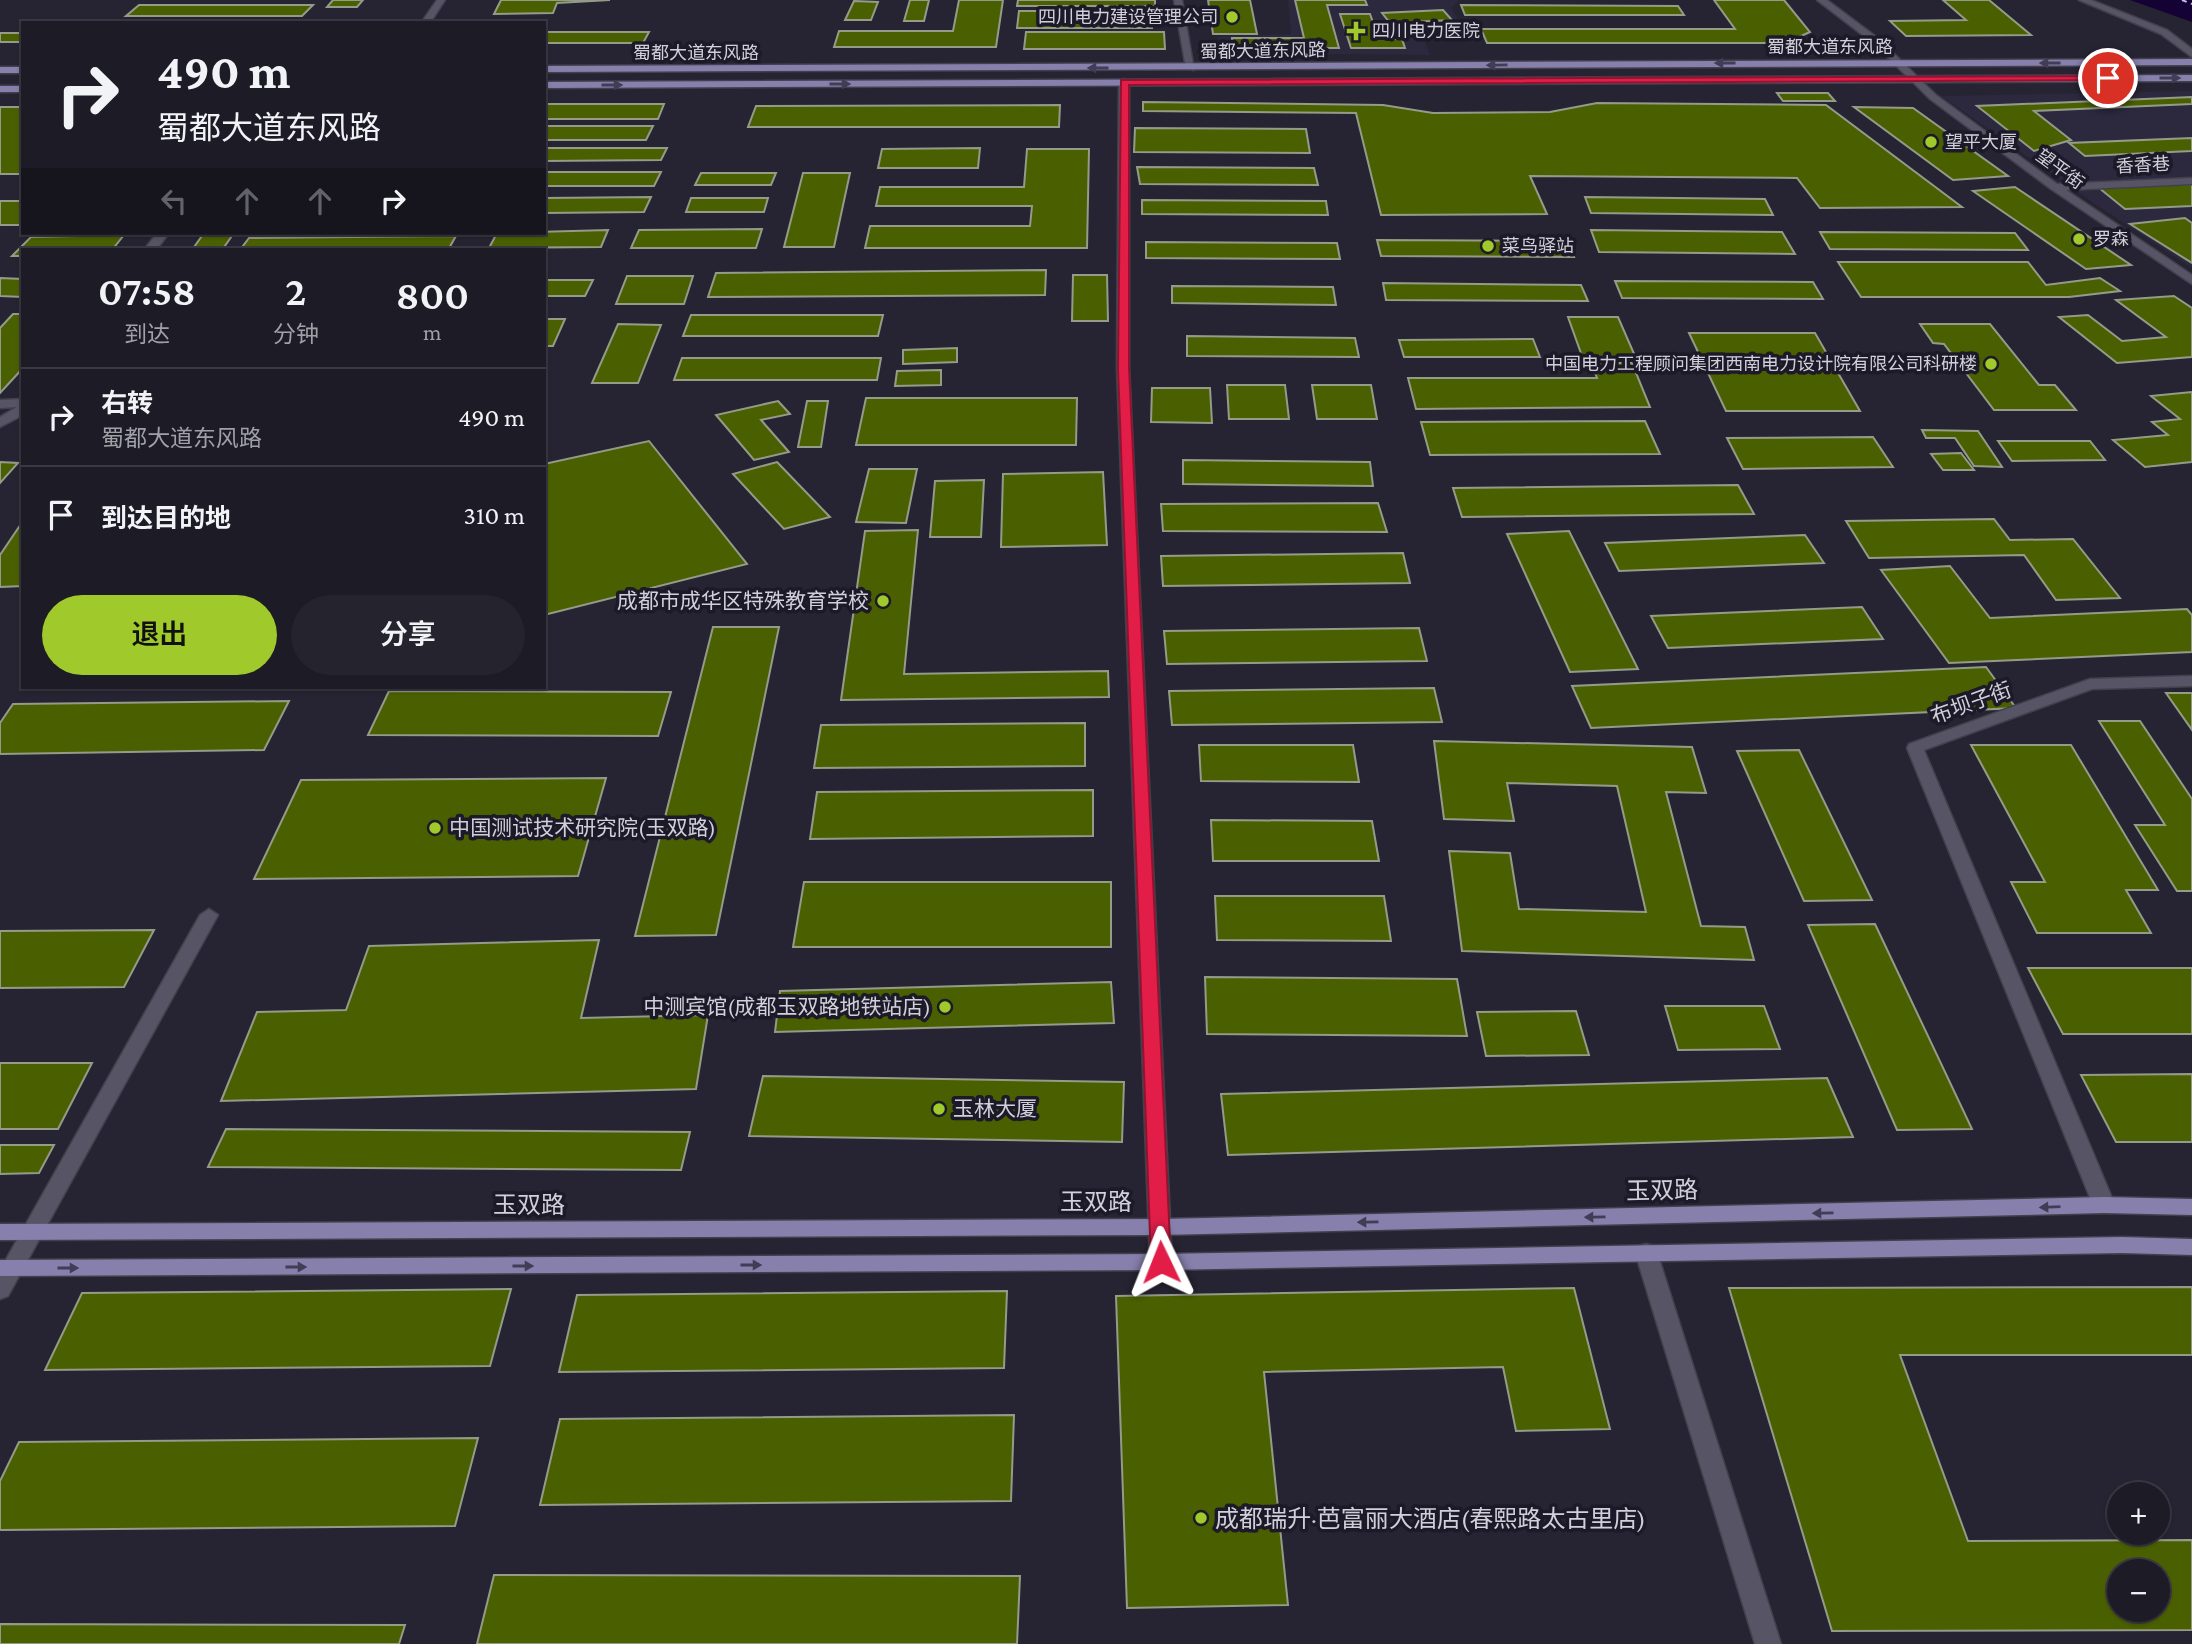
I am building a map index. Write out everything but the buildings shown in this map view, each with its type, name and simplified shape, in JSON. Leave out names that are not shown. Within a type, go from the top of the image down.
[{"type":"main road","name":"蜀都大道东风路","points":[[546,69],[2192,62]]},
{"type":"main road","points":[[0,70],[21,70]]},
{"type":"main road","name":"蜀都大道东风路","points":[[546,85],[2192,78]]},
{"type":"main road","points":[[0,89],[21,89]]},
{"type":"main road","name":"玉双路","points":[[0,1232],[1160,1227],[2104,1205],[2192,1207]]},
{"type":"main road","points":[[6,1268],[1161,1262],[2122,1245],[2192,1247]]},
{"type":"street","points":[[426,21],[441,0]]},
{"type":"street","points":[[1178,0],[1191,68]]},
{"type":"street","name":"望平街","points":[[1821,0],[1876,41],[1913,80],[2055,187],[2192,280]]},
{"type":"street","points":[[2083,0],[2164,32],[2192,54]]},
{"type":"street","points":[[1124,82],[1123,368],[1161,1262]]},
{"type":"street","name":"香香巷","points":[[2055,187],[2192,181]]},
{"type":"street","points":[[0,404],[21,403]]},
{"type":"street","points":[[0,423],[21,410]]},
{"type":"street","name":"布坝子街","points":[[2104,1205],[1971,889],[1915,748],[2090,684],[2192,681]]},
{"type":"street","points":[[0,1290],[6,1268],[32,1232],[209,915]]},
{"type":"street","points":[[1646,1252],[1768,1644]]},
{"type":"shaded area","name":"四川电力医院","points":[[1288,0],[1459,0],[1451,8],[1460,23],[1420,28],[1430,55],[1224,53],[1217,37],[1291,34]]},
{"type":"shaded area","points":[[2130,0],[2192,0],[2192,22]]},
{"type":"shaded area","points":[[2192,91],[2192,268],[1941,96]]},
{"type":"ferry route","points":[[2182,0],[2192,4]]},
{"type":"place","name":"四川电力建设管理公司","points":[[1232,17]]},
{"type":"place","name":"四川电力医院","points":[[1356,31]]},
{"type":"place","name":"望平大厦","points":[[1931,142]]},
{"type":"place","name":"罗森","points":[[2079,239]]},
{"type":"place","name":"菜鸟驿站","points":[[1488,246]]},
{"type":"place","name":"中国电力工程顾问集团西南电力设计院有限公司科研楼","points":[[1991,364]]},
{"type":"place","name":"成都市成华区特殊教育学校","points":[[883,601]]},
{"type":"place","name":"中国测试技术研究院(玉双路)","points":[[435,828]]},
{"type":"place","name":"中测宾馆(成都玉双路地铁站店)","points":[[945,1007]]},
{"type":"place","name":"玉林大厦","points":[[939,1109]]},
{"type":"place","name":"成都瑞升·芭富丽大酒店(春熙路太古里店)","points":[[1201,1518]]},
{"type":"route","points":[[1161,1262],[1123,368],[1124,82],[2108,78]]}]
